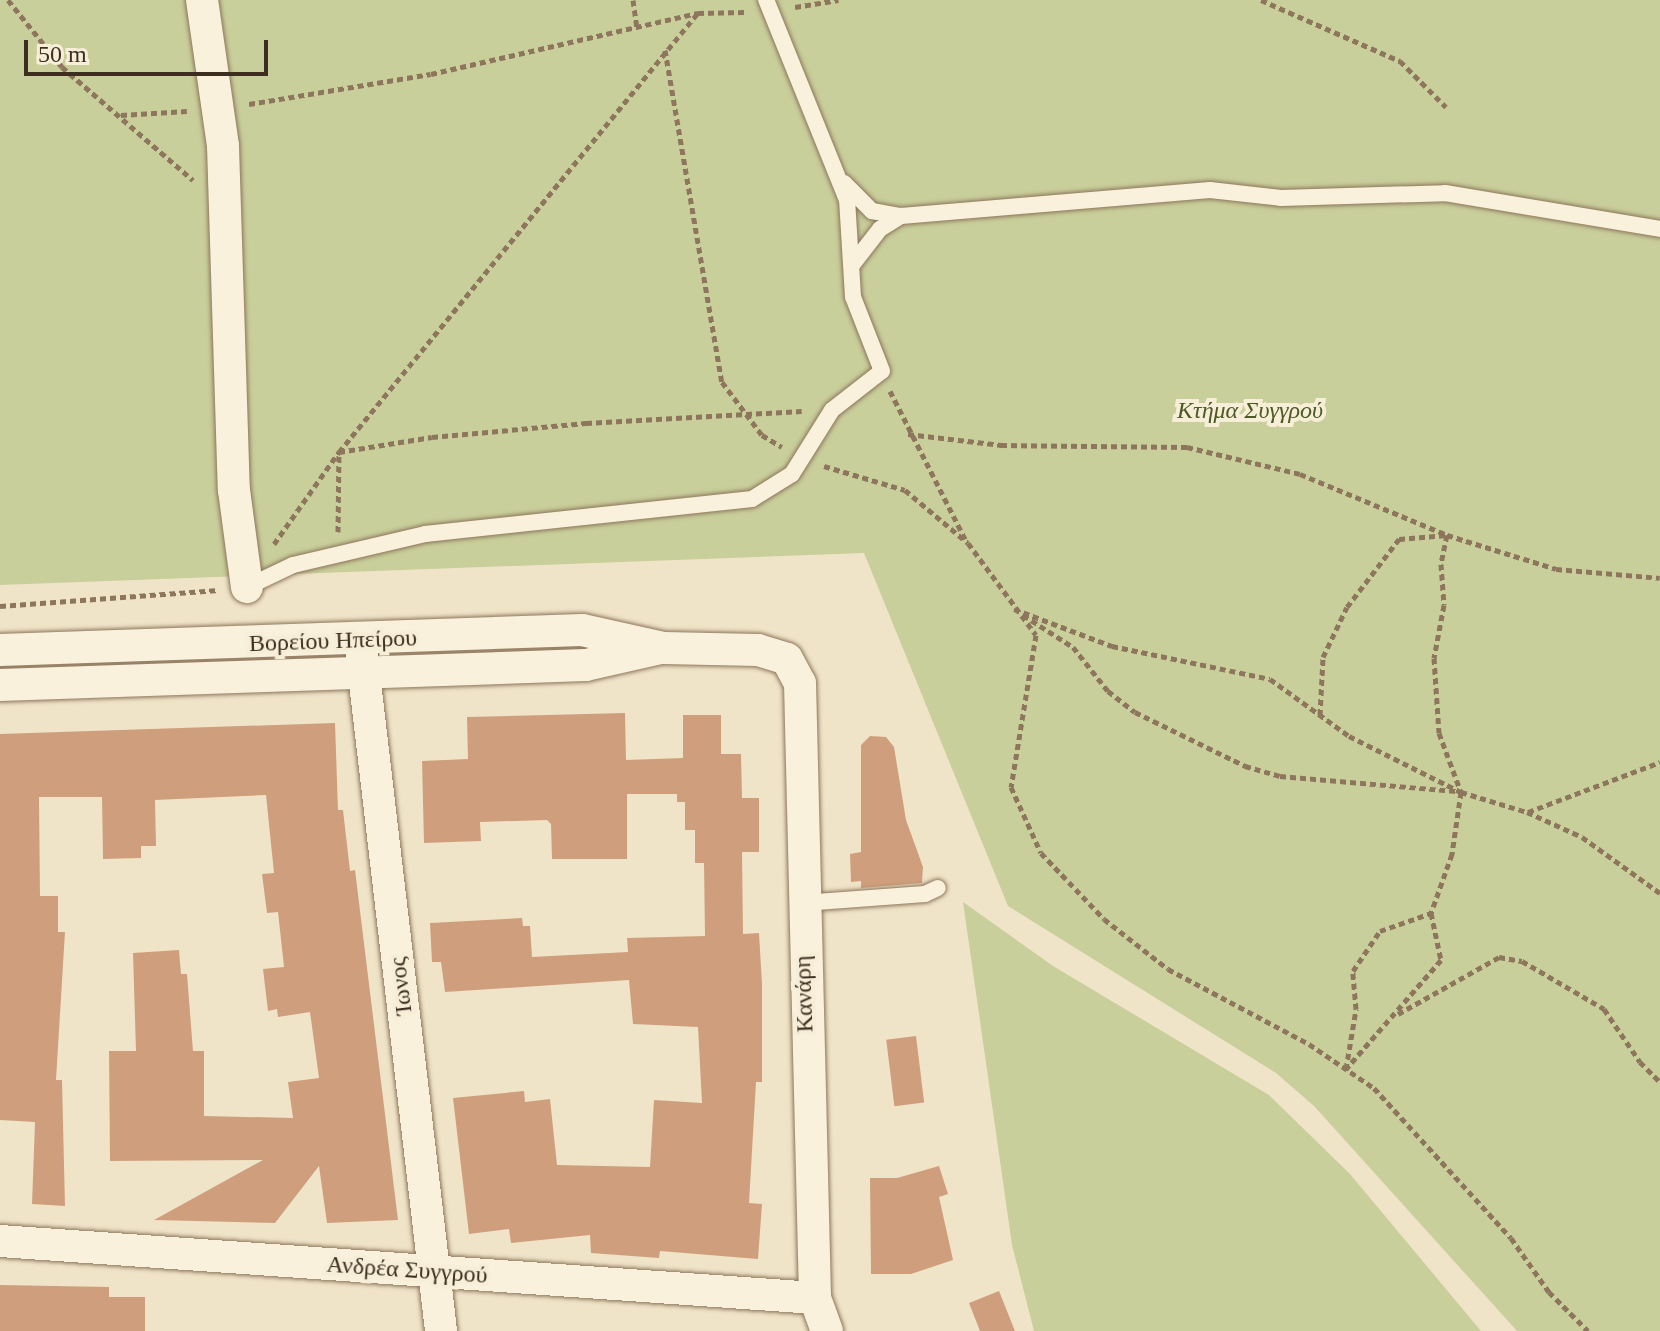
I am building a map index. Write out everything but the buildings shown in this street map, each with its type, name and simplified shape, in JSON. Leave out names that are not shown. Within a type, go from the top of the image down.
[{"type":"street","points":[[202,0],[214,109],[223,146],[234,490],[247,587]]},
{"type":"street","name":"Βορείου Ηπείρου","points":[[0,650],[582,630],[664,648],[758,650],[787,659]]},
{"type":"street","name":"Ίωνος","points":[[360,640],[441,1331]]},
{"type":"street","name":"Βορείου Ηπείρου","points":[[0,685],[586,665],[664,648]]},
{"type":"street","name":"Κανάρη","points":[[787,659],[800,683],[801,903],[815,1298],[827,1331]]},
{"type":"street","name":"Ανδρέα Συγγρού","points":[[0,1241],[815,1298]]},
{"type":"lane","points":[[247,587],[293,565],[425,534],[752,499],[792,474],[832,410],[882,371],[848,272],[851,227],[835,172],[767,6]]},
{"type":"lane","points":[[835,172],[872,211],[901,216],[1210,190],[1281,198],[1445,193],[1660,229]]},
{"type":"lane","points":[[848,272],[880,229],[901,216]]},
{"type":"lane","points":[[801,903],[925,894],[938,888]]},
{"type":"path","points":[[8,0],[62,67],[121,115],[199,186],[226,203]]},
{"type":"path","points":[[633,0],[637,27]]},
{"type":"path","points":[[121,115],[214,109],[431,74],[698,13],[838,0]]},
{"type":"path","points":[[1261,0],[1400,61],[1446,107]]},
{"type":"path","points":[[0,606],[247,587],[310,487],[698,13]]},
{"type":"path","points":[[665,50],[722,382],[762,435],[803,459],[905,490],[968,543]]},
{"type":"path","points":[[882,371],[908,434],[968,543],[1012,608],[1036,635],[1011,787],[1041,853],[1104,919],[1168,969],[1346,1069],[1374,1088],[1511,1238],[1549,1292],[1588,1331]]},
{"type":"path","points":[[339,452],[432,437],[746,412],[832,410]]},
{"type":"path","points":[[908,434],[1001,445],[1187,447],[1300,474],[1447,535],[1556,569],[1660,578]]},
{"type":"path","points":[[338,553],[339,452]]},
{"type":"path","points":[[1320,715],[1323,657],[1347,607],[1399,539],[1447,535]]},
{"type":"path","points":[[1346,1069],[1441,960],[1431,913],[1452,854],[1461,792],[1439,733],[1434,658],[1444,605],[1441,564],[1447,535]]},
{"type":"path","points":[[1012,608],[1073,647],[1108,691],[1135,712],[1245,766],[1280,776],[1461,792]]},
{"type":"path","points":[[1012,608],[1112,646],[1270,679],[1349,736],[1461,792],[1527,812],[1582,837],[1660,893]]},
{"type":"path","points":[[1527,812],[1660,762]]},
{"type":"path","points":[[1346,1069],[1356,1009],[1353,971],[1380,931],[1431,913]]},
{"type":"path","points":[[1394,1016],[1499,957],[1522,961],[1604,1009],[1640,1062],[1660,1082]]},
{"type":"green space","name":"Κτήμα Συγγρού","points":[[0,0],[1660,0],[1660,1331],[1517,1331],[1314,1106],[1276,1073],[1008,906],[864,553],[0,585]]},
{"type":"green space","points":[[963,902],[1053,966],[1269,1095],[1350,1174],[1481,1331],[1034,1331],[1012,1245]]}]
